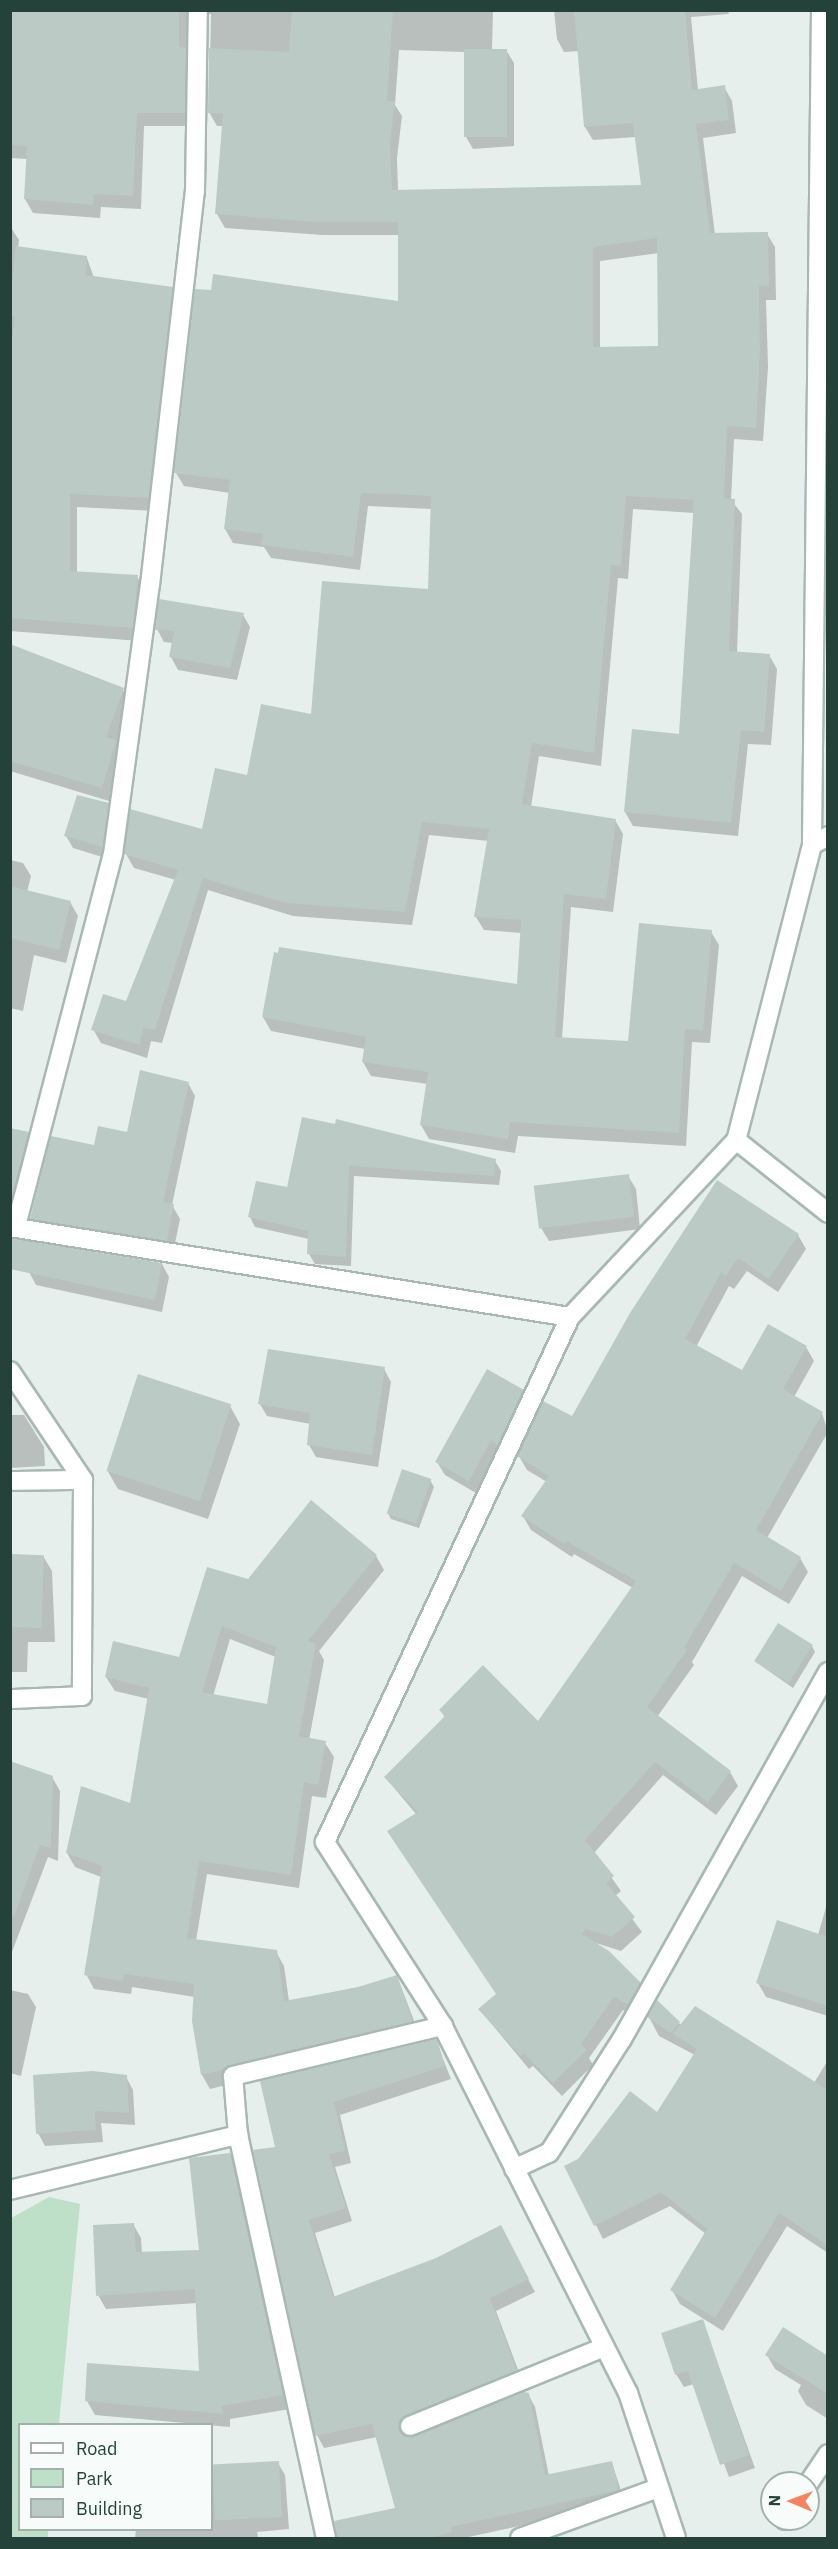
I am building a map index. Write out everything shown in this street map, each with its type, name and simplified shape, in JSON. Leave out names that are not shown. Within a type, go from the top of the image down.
[{"type":"street","points":[[198,10],[195,191],[150,585],[113,854],[13,1227],[570,1317]]},
{"type":"street","points":[[676,2538],[628,2393],[602,2348],[443,2026],[325,1842],[570,1317],[736,1140],[820,840],[821,10]]},
{"type":"street","points":[[736,1140],[828,1213]]},
{"type":"street","points":[[10,1371],[83,1480],[82,1696],[10,1699]]},
{"type":"street","points":[[10,1481],[83,1480]]},
{"type":"street","points":[[514,2169],[549,2153],[622,2039],[828,1672]]},
{"type":"street","points":[[326,2538],[238,2135],[233,2076],[443,2026]]},
{"type":"street","points":[[10,2190],[238,2135]]},
{"type":"street","points":[[410,2426],[602,2348]]},
{"type":"street","points":[[817,2471],[828,2454]]},
{"type":"street","points":[[520,2538],[658,2488]]},
{"type":"green space","points":[[49,2197],[80,2204],[59,2423],[18,2423],[18,2531],[48,2531],[48,2538],[11,2538],[11,2218]]},
{"type":"building","points":[[10,10],[179,10],[179,47],[186,48],[185,113],[137,113],[133,196],[94,194],[93,205],[24,199],[27,146],[10,145]]},
{"type":"building","points":[[292,10],[393,10],[387,101],[395,101],[390,143],[392,190],[641,185],[633,123],[584,127],[574,10],[685,10],[692,90],[725,85],[729,120],[696,124],[710,233],[768,232],[769,286],[759,286],[760,352],[756,428],[727,426],[724,498],[735,499],[729,651],[770,654],[764,732],[741,730],[731,823],[624,812],[632,729],[679,734],[694,500],[626,496],[621,566],[611,565],[594,753],[532,743],[522,804],[616,819],[606,899],[564,894],[555,1037],[628,1041],[639,923],[712,930],[703,1030],[685,1029],[679,1133],[510,1122],[508,1139],[420,1125],[428,1072],[362,1062],[366,1037],[262,1017],[274,952],[278,953],[279,947],[517,984],[521,920],[474,917],[489,829],[422,822],[405,912],[285,903],[190,874],[203,878],[155,1030],[143,1028],[140,1045],[91,1030],[103,994],[126,1001],[178,870],[124,854],[130,809],[202,829],[215,768],[247,775],[261,704],[311,714],[322,581],[428,589],[431,496],[361,493],[353,557],[261,545],[263,534],[224,529],[230,480],[174,473],[195,289],[211,290],[213,274],[398,301],[398,222],[314,222],[215,214],[223,113],[208,113],[209,48],[289,52]],"holes":[[[657,238],[658,346],[593,347],[593,247]]]},
{"type":"building","points":[[464,49],[507,49],[507,137],[464,137]]},
{"type":"building","points":[[16,246],[87,256],[86,275],[173,287],[149,498],[70,494],[70,571],[138,575],[133,628],[10,618],[10,356],[15,316],[10,316],[10,300]]},
{"type":"building","points":[[159,599],[244,613],[230,668],[169,657],[174,631],[155,630]]},
{"type":"building","points":[[10,644],[124,688],[106,737],[116,740],[102,788],[10,761]]},
{"type":"building","points":[[77,795],[109,803],[103,847],[64,836]]},
{"type":"building","points":[[10,886],[71,901],[59,950],[10,938]]},
{"type":"building","points":[[140,1070],[189,1082],[163,1202],[174,1204],[167,1241],[30,1219],[51,1136],[94,1145],[98,1126],[127,1132]]},
{"type":"building","points":[[302,1117],[335,1124],[336,1119],[496,1159],[494,1176],[349,1166],[346,1257],[307,1254],[308,1231],[248,1217],[256,1181],[287,1187]]},
{"type":"building","points":[[10,1128],[29,1132],[10,1203]]},
{"type":"building","points":[[629,1174],[634,1217],[539,1228],[534,1186]]},
{"type":"building","points":[[717,1180],[799,1234],[769,1279],[738,1258],[726,1276],[721,1273],[685,1339],[742,1370],[768,1324],[807,1346],[783,1389],[823,1412],[756,1530],[801,1557],[781,1591],[734,1563],[684,1648],[687,1650],[647,1707],[731,1771],[708,1802],[655,1762],[585,1840],[614,1876],[606,1883],[635,1917],[612,1937],[585,1929],[582,1934],[609,1951],[641,1983],[628,2005],[614,1997],[581,2044],[587,2050],[553,2083],[524,2053],[521,2056],[478,2009],[496,1994],[387,1831],[418,1812],[384,1777],[445,1716],[439,1710],[483,1665],[538,1721],[636,1581],[566,1541],[564,1544],[521,1516],[549,1476],[517,1456],[543,1401],[572,1416],[630,1313]]},
{"type":"building","points":[[10,1238],[162,1263],[155,1300],[10,1269]]},
{"type":"building","points":[[268,1349],[385,1367],[372,1455],[307,1445],[310,1413],[258,1404]]},
{"type":"building","points":[[487,1369],[524,1390],[498,1445],[491,1440],[469,1481],[435,1462]]},
{"type":"building","points":[[138,1374],[231,1404],[200,1501],[106,1471]]},
{"type":"building","points":[[402,1469],[431,1479],[416,1524],[387,1513]]},
{"type":"building","points":[[311,1500],[377,1555],[308,1641],[316,1644],[299,1736],[326,1741],[318,1785],[304,1782],[291,1875],[199,1861],[187,1938],[277,1950],[284,2001],[355,1988],[397,1975],[413,2022],[201,2075],[192,2021],[194,1984],[124,1974],[123,1981],[84,1975],[102,1866],[66,1853],[81,1786],[130,1803],[149,1688],[105,1677],[113,1641],[179,1657],[207,1567],[248,1579]],"holes":[[[222,1626],[276,1647],[267,1704],[202,1692]]]},
{"type":"building","points":[[10,1554],[44,1555],[41,1628],[10,1627]]},
{"type":"building","points":[[778,1623],[813,1645],[789,1683],[754,1661]]},
{"type":"building","points":[[10,1761],[53,1776],[51,1848],[40,1845],[14,1916],[10,1915]]},
{"type":"building","points":[[777,1920],[828,1937],[828,2006],[756,1983]]},
{"type":"building","points":[[657,2000],[680,2022],[671,2033],[647,2017]]},
{"type":"building","points":[[695,2006],[828,2090],[828,2246],[779,2213],[715,2318],[670,2290],[707,2229],[661,2192],[594,2226],[564,2166],[578,2159],[630,2091],[657,2112],[697,2049],[673,2034]]},
{"type":"building","points":[[437,2039],[445,2066],[334,2102],[345,2151],[329,2154],[346,2208],[309,2220],[333,2297],[436,2258],[501,2225],[529,2279],[490,2298],[517,2371],[406,2416],[399,2424],[400,2431],[414,2436],[524,2392],[529,2393],[545,2475],[612,2461],[619,2490],[451,2527],[452,2532],[430,2538],[337,2538],[334,2521],[395,2508],[372,2424],[315,2436],[253,2150],[275,2147],[260,2081]]},
{"type":"building","points":[[93,2071],[127,2075],[129,2113],[95,2111],[96,2130],[36,2134],[33,2075]]},
{"type":"building","points":[[230,2153],[283,2395],[222,2406],[223,2414],[85,2401],[87,2363],[199,2371],[195,2289],[96,2296],[93,2225],[134,2223],[136,2252],[199,2250],[189,2158]]},
{"type":"building","points":[[703,2319],[749,2455],[720,2465],[688,2371],[675,2375],[661,2333]]},
{"type":"building","points":[[783,2327],[828,2356],[828,2394],[765,2355]]},
{"type":"building","points":[[279,2461],[282,2517],[215,2520],[213,2464]]}]
